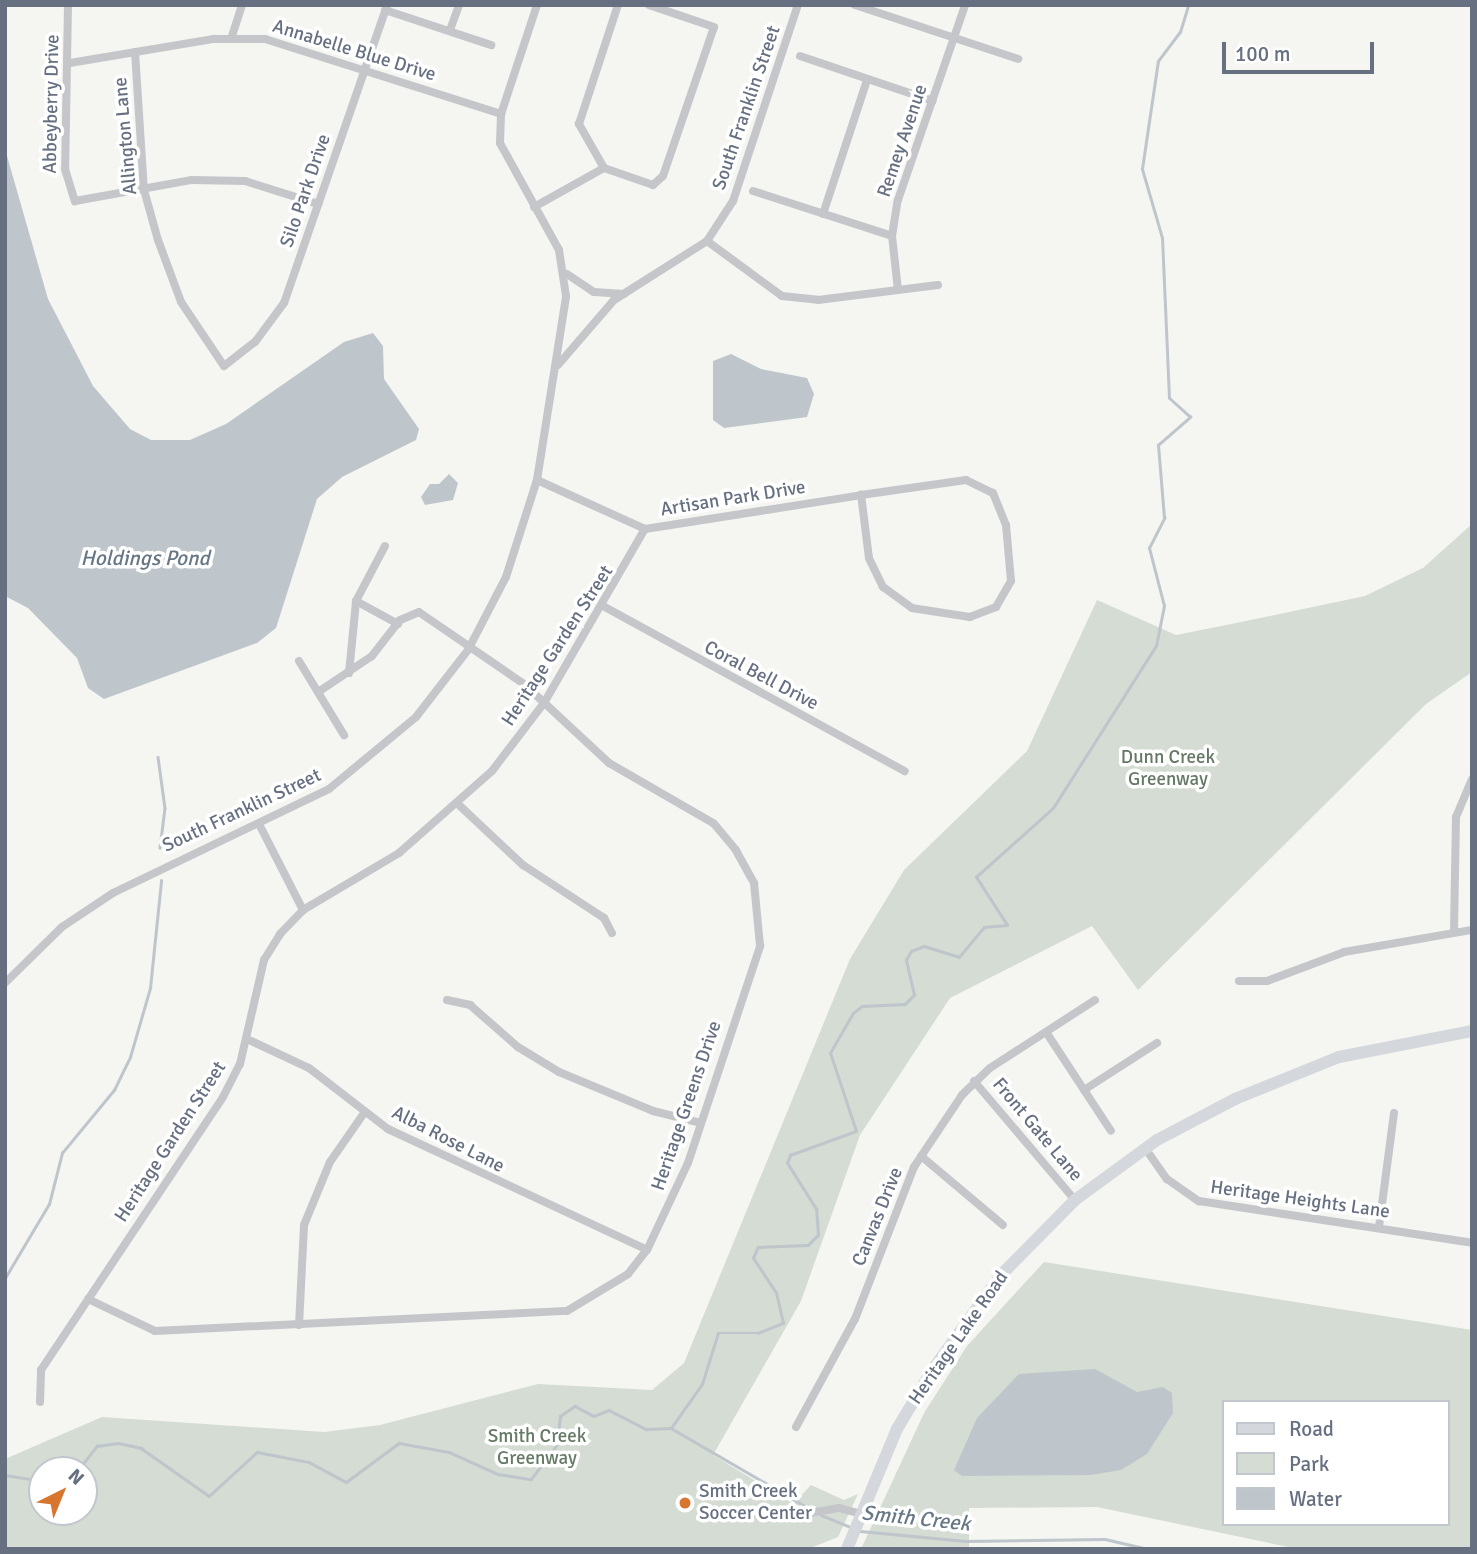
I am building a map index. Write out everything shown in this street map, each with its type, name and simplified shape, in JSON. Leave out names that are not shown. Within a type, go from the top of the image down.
[{"type":"main road","name":"Heritage Lake Road","points":[[847,1549],[861,1514],[931,1372],[1002,1275],[1075,1200],[1145,1148],[1235,1099],[1339,1057],[1472,1031]]},
{"type":"street","name":"Abbeyberry Drive","points":[[68,5],[70,63],[65,169],[75,201],[144,190]]},
{"type":"street","points":[[231,39],[242,5]]},
{"type":"street","points":[[450,30],[459,5]]},
{"type":"street","points":[[537,5],[500,114],[500,143],[567,274],[594,292],[624,294]]},
{"type":"street","points":[[618,5],[579,124],[604,168],[653,185],[663,176],[714,27],[668,8],[649,5]]},
{"type":"street","name":"South Franklin Street","points":[[558,365],[624,294],[707,241],[733,201],[798,5]]},
{"type":"street","points":[[855,5],[1018,59]]},
{"type":"street","name":"Remey Avenue","points":[[898,290],[892,236],[965,5]]},
{"type":"street","points":[[386,8],[491,46]]},
{"type":"street","name":"Silo Park Drive","points":[[224,366],[255,342],[284,303],[386,8]]},
{"type":"street","name":"Annabelle Blue Drive","points":[[70,63],[231,39],[265,39],[500,114]]},
{"type":"street","name":"Allington Lane","points":[[135,52],[144,190],[181,302],[224,366]]},
{"type":"street","points":[[800,56],[933,101]]},
{"type":"street","points":[[823,214],[867,80]]},
{"type":"street","points":[[534,207],[604,168]]},
{"type":"street","points":[[144,190],[191,180],[245,181],[318,204]]},
{"type":"street","points":[[752,191],[892,236]]},
{"type":"street","points":[[707,241],[782,296],[818,300],[938,285]]},
{"type":"street","name":"South Franklin Street","points":[[5,983],[62,927],[113,893],[329,789],[379,750],[468,650],[506,577],[537,480],[558,365],[567,274]]},
{"type":"street","name":"Artisan Park Drive","points":[[537,480],[645,528],[861,495],[965,480],[993,493],[1006,525],[1011,581],[996,607],[970,617],[912,608],[883,587],[869,558],[861,495]]},
{"type":"street","name":"Heritage Garden Street","points":[[40,1402],[41,1370],[223,1097],[247,1039],[264,960],[303,910],[399,853],[458,805],[544,703],[603,606],[645,528]]},
{"type":"street","points":[[349,673],[356,601],[385,546]]},
{"type":"street","points":[[318,692],[349,673],[398,624],[356,601]]},
{"type":"street","name":"Coral Bell Drive","points":[[603,606],[905,771]]},
{"type":"street","name":"Heritage Greens Drive","points":[[88,1299],[155,1331],[567,1311],[615,1286],[647,1250],[701,1123],[760,946],[754,883],[713,823],[608,763],[544,703],[419,612],[398,624]]},
{"type":"street","points":[[299,661],[344,735]]},
{"type":"street","points":[[1454,931],[1456,817],[1472,779]]},
{"type":"street","points":[[458,805],[523,865],[604,918],[612,933]]},
{"type":"street","points":[[259,824],[303,910]]},
{"type":"street","points":[[1239,981],[1267,981],[1344,952],[1472,930]]},
{"type":"street","points":[[447,1000],[470,1005],[518,1047],[559,1072],[653,1111],[701,1123]]},
{"type":"street","name":"Canvas Drive","points":[[796,1427],[855,1319],[921,1156],[974,1081],[1095,1000]]},
{"type":"street","points":[[1046,1032],[1111,1131]]},
{"type":"street","name":"Alba Rose Lane","points":[[247,1039],[309,1068],[364,1113],[472,1171],[647,1250]]},
{"type":"street","points":[[1084,1090],[1157,1043]]},
{"type":"street","name":"Front Gate Lane","points":[[974,1081],[1075,1200]]},
{"type":"street","points":[[299,1325],[304,1225],[330,1162],[364,1113]]},
{"type":"street","points":[[1379,1227],[1394,1113]]},
{"type":"street","name":"Heritage Heights Lane","points":[[1145,1148],[1167,1179],[1199,1201],[1472,1243]]},
{"type":"street","points":[[921,1156],[1003,1225]]},
{"type":"street","points":[[793,1516],[839,1508],[861,1514]]},
{"type":"green space","name":"Dunn Creek Greenway","points":[[1472,524],[1472,672],[1426,704],[1138,990],[1092,926],[950,998],[860,1135],[801,1301],[713,1455],[793,1504],[811,1485],[844,1500],[858,1494],[838,1537],[808,1549],[5,1549],[5,1459],[102,1417],[324,1432],[380,1425],[538,1384],[652,1390],[684,1363],[850,959],[904,870],[1027,751],[1097,600],[1176,635],[1365,596],[1423,568]]},
{"type":"green space","points":[[1044,1262],[1472,1330],[1472,1549],[1298,1549],[1097,1507],[969,1508],[969,1549],[861,1549],[924,1413],[967,1346]]},
{"type":"water","name":"Holdings Pond","points":[[5,149],[48,299],[93,386],[130,429],[151,440],[190,440],[226,424],[344,342],[373,333],[383,346],[384,379],[419,429],[416,440],[342,477],[317,499],[276,628],[257,643],[104,699],[88,688],[77,658],[28,608],[5,596]]},
{"type":"water","points":[[731,354],[761,369],[807,378],[814,394],[807,417],[724,428],[713,420],[713,361]]},
{"type":"water","points":[[449,474],[458,483],[453,500],[425,505],[421,497],[430,484],[439,484]]},
{"type":"water","points":[[1095,1369],[1137,1392],[1163,1387],[1172,1393],[1173,1413],[1147,1454],[1121,1470],[1090,1475],[962,1476],[954,1470],[977,1418],[1019,1374]]},
{"type":"waterway","points":[[671,1428],[702,1384],[718,1333],[758,1333],[783,1323],[776,1293],[753,1258],[758,1247],[808,1245],[818,1235],[816,1209],[787,1163],[790,1155],[856,1131],[830,1053],[853,1013],[862,1006],[905,1004],[914,995],[906,960],[911,951],[924,946],[959,957],[984,927],[1007,925],[976,877],[1053,808],[1156,646],[1164,606],[1149,548],[1164,518],[1158,445],[1190,417],[1169,398],[1162,238],[1142,169],[1158,61],[1180,32],[1188,5]]},
{"type":"waterway","points":[[158,757],[165,808],[160,848]]},
{"type":"waterway","points":[[5,1278],[49,1204],[62,1153],[114,1090],[130,1057],[150,988],[161,881]]},
{"type":"waterway","name":"Smith Creek","points":[[89,1456],[97,1446],[118,1443],[141,1448],[209,1496],[257,1452],[309,1462],[346,1482],[399,1443],[449,1452],[498,1474],[531,1479],[556,1446],[560,1416],[575,1406],[594,1416],[609,1410],[646,1429],[671,1428],[812,1510]]},
{"type":"waterway","name":"Smith Creek","points":[[5,1475],[28,1479]]},
{"type":"waterway","name":"Smith Creek","points":[[821,1515],[850,1527]]},
{"type":"waterway","name":"Smith Creek","points":[[860,1531],[966,1541],[1105,1539],[1148,1549]]},
{"type":"place","name":"Smith Creek Soccer Center","points":[[685,1503]]},
{"type":"park label","name":"Smith Creek Greenway","points":[[537,1448]]}]
